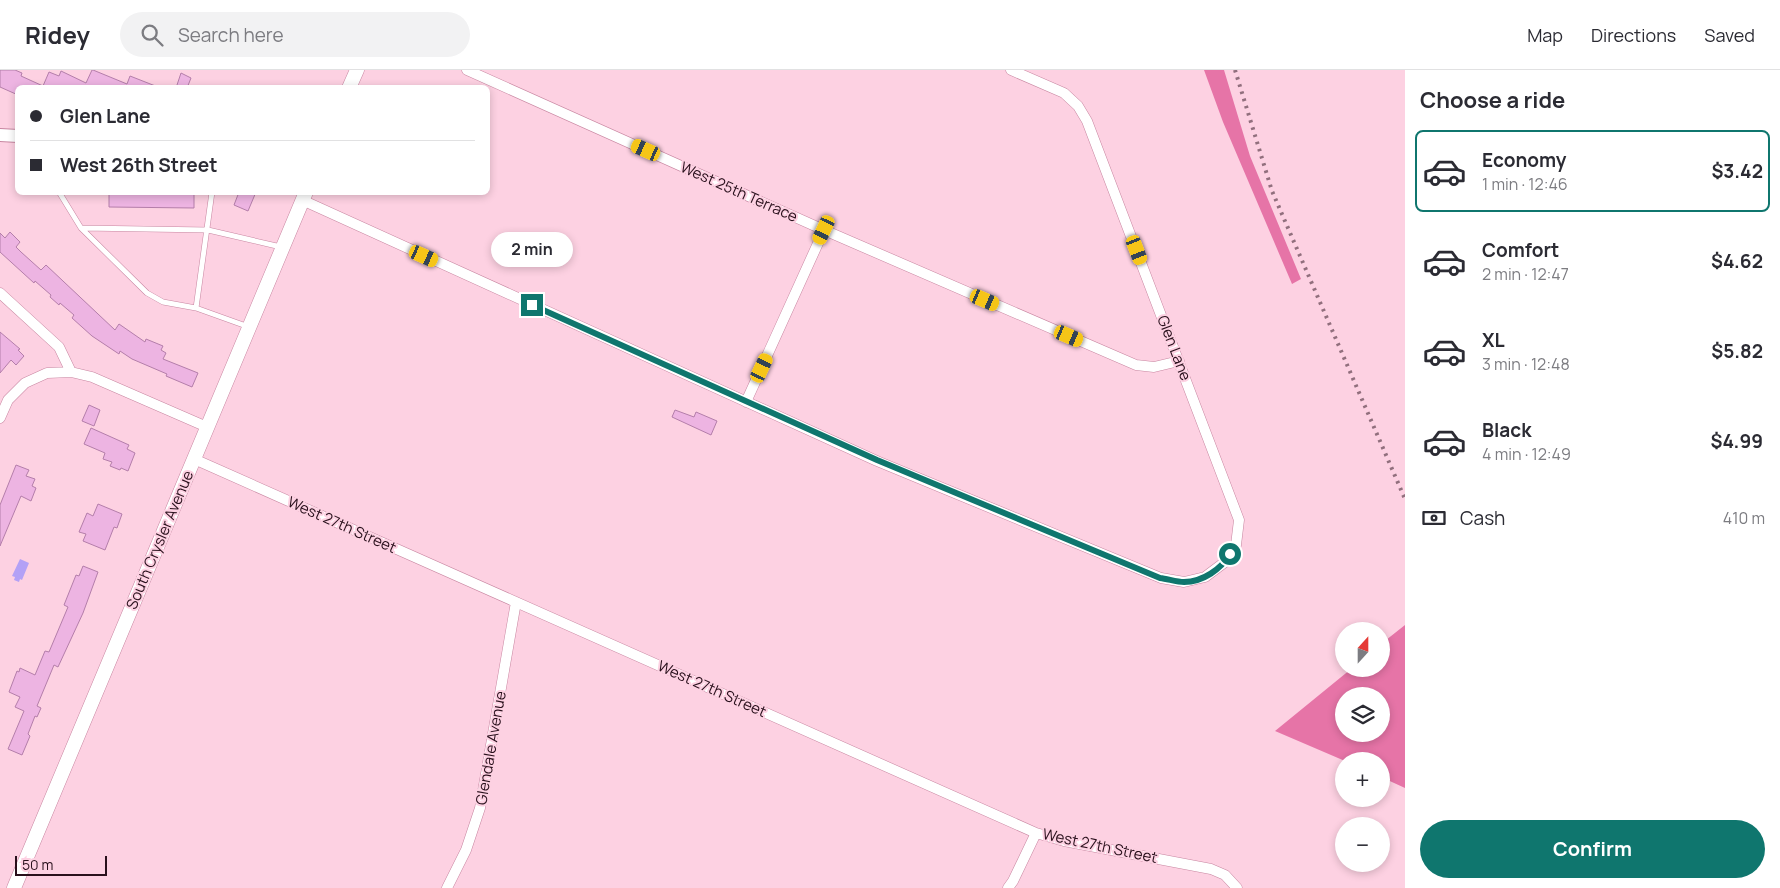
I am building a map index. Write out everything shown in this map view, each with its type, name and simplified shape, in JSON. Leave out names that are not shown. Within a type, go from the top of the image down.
[{"type":"main road","points":[[351,85],[357,70]]},
{"type":"main road","name":"South Crysler Avenue","points":[[14,888],[304,196]]},
{"type":"street","name":"West 25th Terrace","points":[[467,70],[824,230],[1136,365],[1154,366],[1179,361]]},
{"type":"street","name":"Glen Lane","points":[[746,402],[886,464],[1160,578],[1184,582],[1205,577],[1225,562],[1236,545],[1239,520],[1088,121],[1078,106],[1067,95],[1011,70]]},
{"type":"street","points":[[0,135],[15,136]]},
{"type":"street","points":[[304,196],[746,402],[824,230]]},
{"type":"street","points":[[0,293],[59,347],[71,372]]},
{"type":"street","points":[[0,418],[8,400],[25,383],[47,373],[71,372],[92,377],[207,427]]},
{"type":"street","name":"West 27th Street","points":[[194,459],[1036,833],[1064,841],[1211,869],[1224,875],[1237,888]]},
{"type":"street","name":"Glendale Avenue","points":[[447,888],[466,850],[480,808],[516,602]]},
{"type":"street","points":[[1008,888],[1036,833]]},
{"type":"lane","points":[[61,195],[81,228],[147,293],[163,302],[196,308],[249,328]]},
{"type":"lane","points":[[196,308],[212,195]]},
{"type":"lane","points":[[81,228],[208,230],[282,248]]},
{"type":"shaded area","points":[[1204,70],[1224,70],[1250,156],[1301,279],[1292,284],[1223,122]]},
{"type":"shaded area","points":[[20,559],[29,563],[22,580],[20,579],[19,582],[14,580],[15,577],[12,576]]},
{"type":"shaded area","points":[[1405,625],[1405,788],[1390,781],[1390,752],[1335,752],[1335,757],[1275,731],[1340,678],[1390,678],[1390,637]]},
{"type":"building","points":[[0,70],[15,70],[22,73],[21,76],[41,85],[15,85],[15,94],[0,87]]},
{"type":"building","points":[[92,70],[127,84],[130,76],[153,85],[43,85],[49,72],[59,76],[61,71],[86,83]]},
{"type":"building","points":[[181,73],[191,78],[188,85],[177,85]]},
{"type":"building","points":[[109,195],[194,195],[194,208],[109,207]]},
{"type":"building","points":[[238,195],[255,195],[248,211],[234,205]]},
{"type":"building","points":[[10,232],[20,242],[16,247],[21,252],[41,270],[46,265],[115,330],[119,324],[145,342],[146,339],[163,346],[161,350],[166,353],[163,359],[198,373],[192,387],[132,359],[120,351],[119,354],[92,336],[72,318],[74,315],[60,303],[59,305],[50,297],[51,295],[35,281],[34,283],[0,252],[0,233],[5,238]]},
{"type":"building","points":[[0,332],[20,349],[18,350],[24,356],[16,365],[11,360],[0,373]]},
{"type":"building","points":[[89,405],[100,410],[94,426],[82,421]]},
{"type":"building","points":[[675,410],[694,417],[696,412],[717,421],[711,435],[672,417]]},
{"type":"building","points":[[91,428],[129,445],[127,449],[135,453],[128,471],[110,466],[112,462],[103,459],[105,453],[84,444]]},
{"type":"building","points":[[16,465],[29,470],[26,476],[35,479],[32,486],[36,488],[31,501],[21,496],[0,546],[0,505]]},
{"type":"building","points":[[98,504],[122,514],[117,528],[114,527],[105,550],[83,541],[86,534],[79,532],[87,513],[93,516]]},
{"type":"building","points":[[83,566],[98,572],[83,613],[58,667],[54,665],[37,706],[41,708],[37,717],[35,716],[28,734],[30,736],[22,755],[8,749],[24,711],[15,707],[20,697],[9,692],[20,668],[35,675],[45,651],[49,652],[68,607],[64,605],[76,575],[79,576]]},
{"type":"railway","points":[[1235,70],[1272,191],[1405,499]]},
{"type":"route","points":[[532,305],[877,460],[1160,578],[1184,582],[1205,577],[1225,562],[1230,554]]}]
